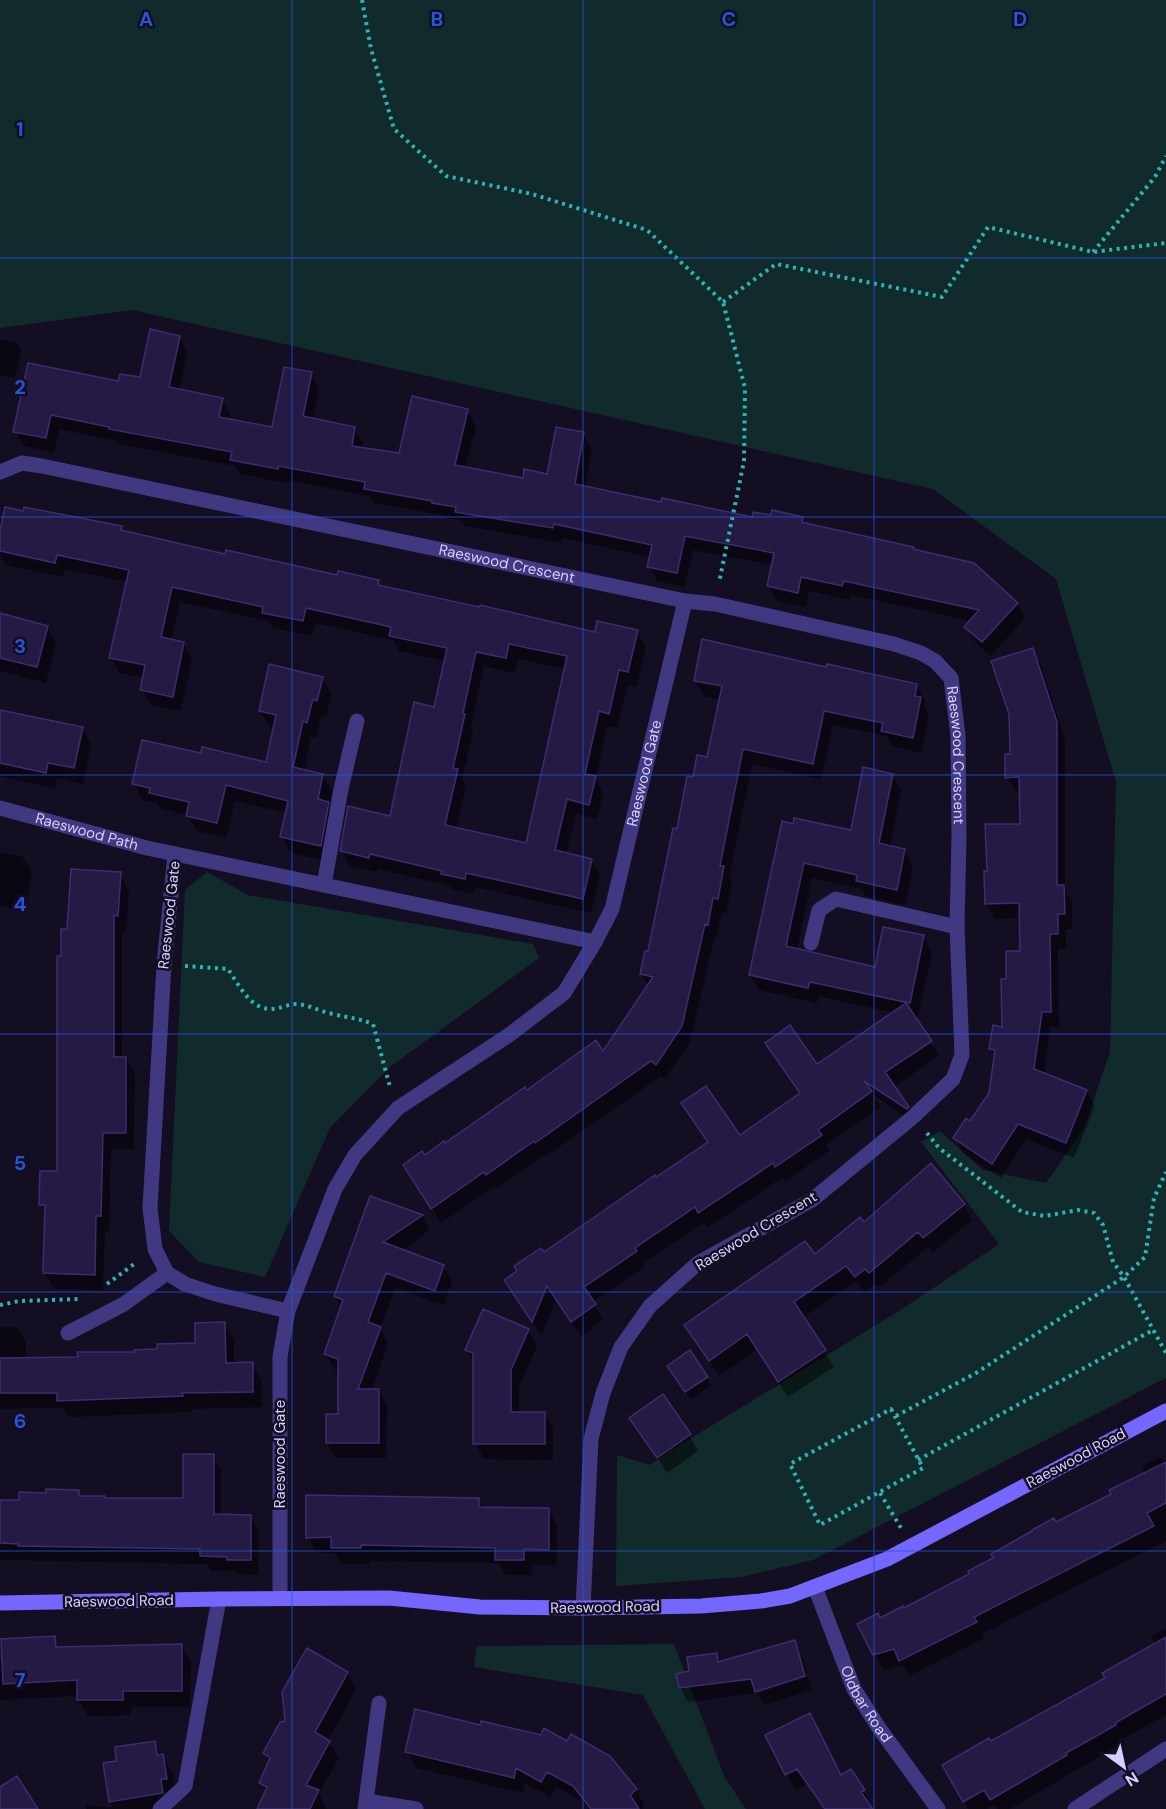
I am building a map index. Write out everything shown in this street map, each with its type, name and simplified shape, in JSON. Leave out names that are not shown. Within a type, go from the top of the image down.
[{"type":"street","name":"Raeswood Crescent","points":[[0,472],[22,463],[42,466],[685,601],[714,604],[894,644],[921,653],[935,661],[951,678],[958,735],[957,927],[962,1055],[953,1079],[913,1117],[812,1200],[698,1263],[650,1306],[621,1347],[603,1393],[591,1439],[583,1608]]},
{"type":"street","name":"Raeswood Gate","points":[[280,1598],[280,1357],[288,1311],[335,1189],[355,1155],[398,1108],[509,1035],[564,993],[595,942],[612,909],[685,601]]},
{"type":"street","points":[[324,885],[341,789],[357,721]]},
{"type":"street","name":"Raeswood Path","points":[[0,808],[175,854]]},
{"type":"street","name":"Raeswood Gate","points":[[167,1273],[155,1249],[150,1208],[164,965],[175,854],[595,942]]},
{"type":"street","points":[[811,943],[819,910],[836,899],[957,927]]},
{"type":"street","points":[[68,1333],[124,1304],[167,1273],[185,1284],[215,1294],[288,1311]]},
{"type":"street","name":"Raeswood Road","points":[[0,1604],[389,1598],[480,1607],[583,1608],[701,1606],[790,1596],[886,1559],[1166,1411]]},
{"type":"street","name":"Oldbar Road","points":[[815,1587],[854,1689],[885,1737],[938,1809]]},
{"type":"street","points":[[160,1809],[185,1786],[219,1599]]},
{"type":"street","points":[[380,1703],[366,1805],[416,1809]]},
{"type":"street","points":[[1075,1809],[1166,1749]]},
{"type":"path","points":[[362,0],[371,49],[394,129],[446,176],[532,194],[647,230],[723,302],[746,388],[744,461],[714,604]]},
{"type":"path","points":[[1093,252],[1155,177],[1166,156]]},
{"type":"path","points":[[723,302],[776,264],[942,297],[988,227],[1093,252],[1166,243]]},
{"type":"path","points":[[164,965],[228,969],[249,1000],[262,1008],[277,1009],[295,1004],[373,1024],[387,1080],[398,1108]]},
{"type":"path","points":[[913,1117],[939,1148],[1022,1212],[1045,1216],[1077,1210],[1094,1213],[1103,1225],[1113,1262],[1124,1277],[1166,1353]]},
{"type":"path","points":[[896,1416],[976,1373],[1124,1277],[1145,1257],[1155,1198],[1166,1172]]},
{"type":"path","points":[[104,1287],[155,1249]]},
{"type":"path","points":[[0,1305],[19,1301],[87,1299]]},
{"type":"path","points":[[918,1460],[1153,1330]]},
{"type":"path","points":[[891,1409],[918,1460],[923,1468],[820,1525],[789,1464],[891,1409]]},
{"type":"path","points":[[880,1493],[911,1546]]},
{"type":"green space","points":[[0,0],[1166,0],[1166,1378],[813,1560],[741,1577],[616,1586],[617,1455],[650,1465],[899,1311],[999,1244],[921,1142],[940,1131],[983,1170],[1046,1183],[1084,1128],[1110,1052],[1116,782],[1056,579],[933,489],[132,310],[0,328]]},
{"type":"green space","points":[[207,872],[248,895],[533,944],[539,958],[390,1067],[330,1128],[265,1277],[199,1262],[169,1231],[185,890]]},
{"type":"green space","points":[[674,1644],[725,1778],[746,1809],[705,1809],[643,1695],[474,1667],[477,1646]]},
{"type":"building","points":[[150,329],[180,336],[169,387],[223,398],[219,417],[272,427],[284,367],[312,372],[303,416],[355,427],[352,446],[399,453],[412,396],[468,409],[455,465],[523,478],[524,469],[547,474],[556,427],[584,432],[575,484],[661,502],[662,498],[752,517],[753,512],[771,515],[772,510],[803,517],[802,522],[974,563],[1018,603],[982,642],[964,627],[979,610],[844,581],[842,586],[801,577],[798,593],[767,586],[774,553],[685,536],[677,573],[647,567],[652,545],[554,524],[553,528],[455,512],[456,507],[364,489],[365,482],[279,466],[278,469],[230,460],[232,452],[109,429],[109,427],[51,415],[46,438],[13,432],[28,363],[118,381],[120,374],[140,377]]},
{"type":"building","points":[[5,507],[23,511],[24,507],[122,526],[121,530],[225,554],[226,550],[337,575],[338,571],[379,580],[378,585],[479,607],[480,605],[595,632],[597,621],[638,630],[628,672],[619,670],[609,714],[599,711],[585,774],[596,776],[589,805],[567,799],[555,850],[592,859],[583,899],[466,873],[465,879],[441,874],[442,871],[370,854],[369,858],[340,851],[348,806],[390,816],[414,702],[434,707],[447,648],[389,636],[391,627],[306,608],[303,621],[262,613],[263,607],[172,587],[161,637],[184,642],[173,697],[140,690],[145,665],[109,658],[129,570],[57,555],[55,563],[0,551],[0,531]],"holes":[[[509,644],[567,656],[526,843],[445,825],[458,769],[453,768],[476,652],[506,658]]]},
{"type":"building","points":[[0,613],[48,626],[37,667],[0,658]]},
{"type":"building","points":[[702,639],[826,667],[827,664],[917,684],[915,696],[921,697],[913,738],[881,731],[883,723],[824,711],[813,764],[743,749],[720,866],[724,866],[718,899],[713,898],[708,925],[705,924],[682,1026],[656,1065],[651,1061],[535,1143],[534,1141],[486,1175],[484,1172],[431,1209],[403,1165],[422,1151],[425,1155],[444,1141],[445,1143],[525,1087],[527,1090],[596,1040],[603,1051],[653,977],[640,974],[645,951],[648,951],[673,828],[677,829],[687,776],[693,777],[697,755],[707,757],[722,686],[694,681]]},
{"type":"building","points":[[1033,648],[1057,722],[1057,885],[1064,885],[1065,914],[1058,914],[1058,934],[1050,934],[1051,1012],[1042,1012],[1034,1069],[1087,1090],[1066,1143],[1018,1124],[992,1164],[953,1138],[966,1118],[970,1121],[989,1093],[995,1050],[989,1049],[993,1025],[1002,1027],[1001,979],[1006,979],[1006,951],[1020,951],[1019,903],[985,904],[984,871],[987,871],[985,824],[1020,824],[1019,777],[1005,778],[1005,754],[1010,754],[1009,714],[991,661]]},
{"type":"building","points":[[269,664],[323,677],[317,701],[313,699],[307,723],[303,721],[293,767],[323,774],[318,799],[329,802],[321,846],[280,837],[288,801],[226,785],[217,823],[186,816],[189,802],[149,793],[150,788],[132,784],[142,740],[201,753],[202,747],[266,762],[276,715],[259,711]]},
{"type":"building","points":[[0,710],[83,727],[74,768],[48,763],[46,773],[0,763]]},
{"type":"building","points":[[863,767],[893,774],[879,843],[905,849],[897,890],[856,881],[857,875],[804,863],[786,946],[875,967],[883,927],[924,935],[910,1003],[810,982],[808,988],[749,975],[782,821],[793,824],[794,818],[851,830]]},
{"type":"building","points":[[71,869],[121,872],[118,916],[114,915],[114,1057],[126,1057],[126,1133],[103,1133],[101,1216],[96,1216],[95,1275],[43,1273],[45,1205],[39,1205],[40,1171],[57,1171],[57,956],[61,956],[61,929],[67,929]]},
{"type":"building","points":[[906,1003],[932,1041],[885,1072],[909,1107],[907,1109],[864,1081],[872,1091],[818,1130],[822,1135],[775,1167],[773,1163],[698,1213],[695,1207],[635,1248],[637,1251],[584,1287],[596,1304],[571,1322],[547,1286],[532,1322],[504,1280],[517,1271],[514,1266],[541,1248],[544,1252],[655,1175],[656,1177],[708,1142],[681,1103],[706,1086],[740,1135],[800,1093],[765,1043],[790,1025],[817,1064]]},
{"type":"building","points":[[931,1163],[965,1204],[923,1238],[918,1232],[869,1273],[865,1269],[855,1277],[846,1266],[794,1302],[826,1350],[778,1382],[747,1334],[709,1361],[684,1325],[805,1241],[815,1254],[860,1217],[864,1222]]},
{"type":"building","points":[[370,1196],[423,1215],[383,1242],[444,1265],[435,1291],[386,1273],[368,1322],[381,1327],[358,1389],[379,1389],[379,1443],[326,1443],[326,1414],[338,1414],[338,1359],[324,1354],[343,1300],[334,1296]]},
{"type":"building","points":[[483,1309],[529,1329],[511,1370],[511,1412],[545,1412],[545,1444],[473,1444],[473,1353],[465,1350]]},
{"type":"building","points":[[225,1322],[226,1363],[253,1362],[253,1392],[182,1393],[183,1396],[57,1401],[57,1393],[0,1393],[0,1358],[78,1357],[77,1352],[134,1352],[134,1350],[157,1349],[157,1344],[195,1343],[195,1323]]},
{"type":"building","points":[[690,1350],[708,1377],[685,1392],[667,1366]]},
{"type":"building","points":[[663,1394],[691,1434],[657,1458],[629,1418]]},
{"type":"building","points":[[183,1454],[214,1454],[214,1514],[251,1515],[251,1560],[227,1560],[227,1557],[200,1556],[200,1549],[18,1546],[18,1544],[0,1543],[0,1500],[19,1500],[19,1492],[46,1493],[46,1489],[79,1490],[79,1496],[105,1496],[105,1498],[183,1498]]},
{"type":"building","points":[[1166,1462],[1166,1503],[1147,1513],[1154,1526],[974,1617],[977,1622],[899,1661],[894,1649],[873,1655],[857,1624],[878,1613],[880,1618],[903,1606],[904,1608],[969,1574],[968,1571],[993,1558],[991,1554],[1032,1530],[1054,1518],[1056,1522],[1111,1494],[1109,1490]]},
{"type":"building","points":[[306,1495],[479,1498],[479,1507],[549,1508],[549,1550],[524,1549],[524,1560],[495,1560],[495,1548],[361,1545],[361,1548],[331,1548],[331,1537],[306,1538]]},
{"type":"building","points":[[55,1636],[56,1647],[182,1644],[182,1691],[123,1691],[123,1700],[77,1700],[77,1680],[3,1684],[1,1639]]},
{"type":"building","points":[[1166,1637],[1166,1694],[990,1800],[984,1790],[963,1802],[942,1765],[989,1738],[991,1741],[1105,1678],[1102,1673]]},
{"type":"building","points":[[795,1640],[805,1676],[755,1692],[751,1679],[679,1688],[676,1674],[689,1671],[687,1657],[717,1653],[718,1662]]},
{"type":"building","points":[[307,1648],[348,1672],[315,1732],[330,1741],[306,1785],[319,1790],[310,1809],[257,1809],[267,1787],[259,1783],[270,1758],[263,1753],[280,1722],[285,1721],[282,1692]]},
{"type":"building","points":[[415,1709],[480,1725],[481,1721],[541,1735],[544,1728],[567,1741],[571,1734],[610,1756],[637,1789],[630,1795],[639,1809],[591,1809],[573,1786],[547,1772],[541,1782],[516,1768],[514,1778],[405,1752]]},
{"type":"building","points":[[810,1713],[841,1775],[851,1769],[865,1790],[861,1792],[873,1809],[825,1809],[797,1769],[785,1775],[765,1735]]},
{"type":"building","points":[[155,1741],[157,1755],[163,1754],[167,1779],[161,1779],[163,1793],[109,1802],[103,1763],[116,1761],[115,1747]]},
{"type":"building","points":[[17,1776],[38,1809],[0,1809],[0,1787]]}]
